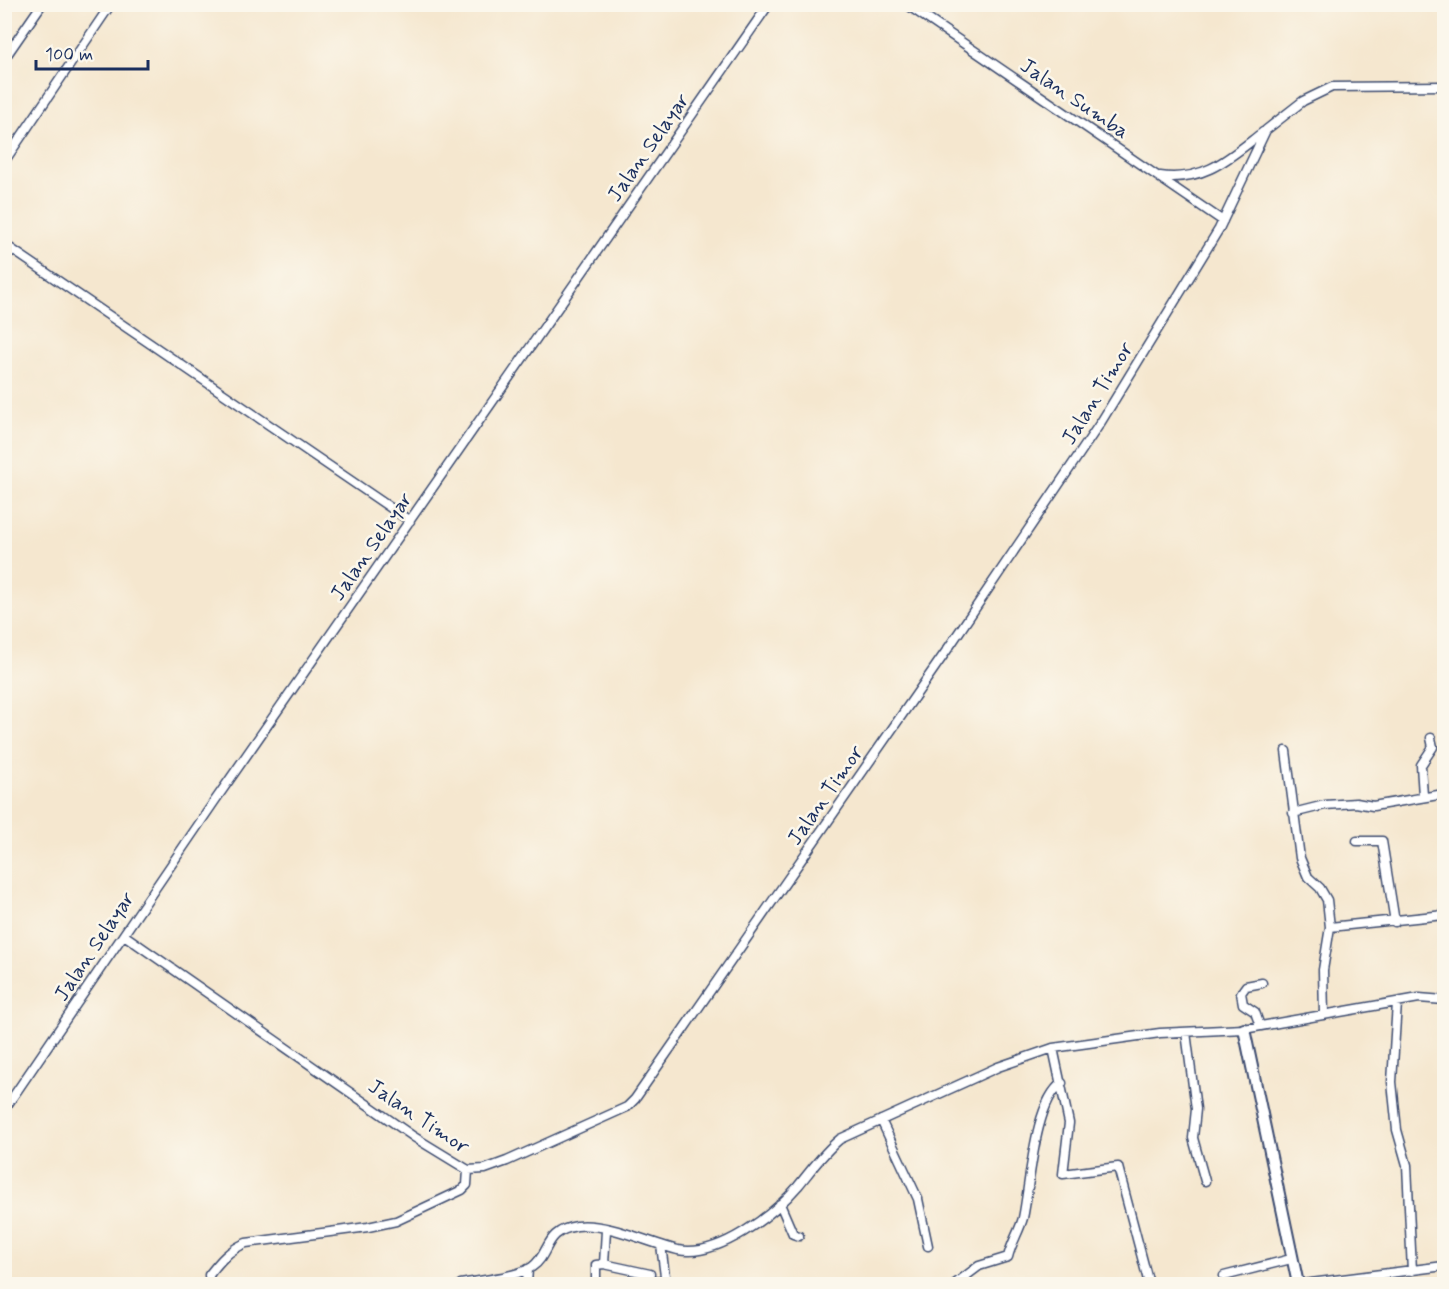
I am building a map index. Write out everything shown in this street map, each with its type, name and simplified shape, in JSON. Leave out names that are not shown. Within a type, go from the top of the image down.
[{"type":"street","points":[[4,59],[42,4]]},
{"type":"street","points":[[4,162],[111,4]]},
{"type":"street","name":"Jalan Selayar","points":[[4,1110],[769,4]]},
{"type":"street","name":"Jalan Sumba","points":[[906,4],[1223,221]]},
{"type":"street","name":"Jalan Timor","points":[[124,934],[414,1137],[468,1170],[485,1168],[507,1161],[620,1111],[635,1099],[941,660],[1095,431],[1223,221],[1266,130],[1289,110],[1332,87],[1444,86]]},
{"type":"street","points":[[1157,176],[1185,177],[1209,171],[1266,130]]},
{"type":"street","points":[[4,244],[410,521]]},
{"type":"street","points":[[1424,796],[1421,765],[1433,747],[1431,738]]},
{"type":"street","points":[[1286,751],[1300,858],[1308,877],[1320,888],[1327,900],[1330,927],[1323,970],[1324,1015]]},
{"type":"street","points":[[1293,813],[1325,805],[1356,803],[1373,806],[1444,794]]},
{"type":"street","points":[[1357,841],[1382,841],[1395,922]]},
{"type":"street","points":[[1330,927],[1395,922],[1444,915]]},
{"type":"street","points":[[1260,1026],[1255,1012],[1243,1004],[1241,993],[1246,986],[1262,982]]},
{"type":"street","points":[[461,1284],[481,1282],[528,1269],[538,1261],[552,1238],[564,1230],[585,1226],[632,1235],[688,1251],[712,1248],[735,1236],[780,1204],[826,1150],[840,1139],[998,1066],[1053,1048],[1160,1033],[1244,1029],[1419,998],[1444,1000]]},
{"type":"street","points":[[1397,1003],[1392,1082],[1397,1130],[1407,1165],[1412,1271]]},
{"type":"street","points":[[1244,1029],[1298,1284]]},
{"type":"street","points":[[1186,1032],[1196,1110],[1192,1138],[1205,1181]]},
{"type":"street","points":[[1053,1048],[1069,1123],[1063,1174],[1118,1167],[1149,1284]]},
{"type":"street","points":[[956,1284],[979,1266],[1008,1257],[1017,1237],[1026,1202],[1027,1187],[1042,1118],[1051,1096],[1062,1083]]},
{"type":"street","points":[[881,1120],[918,1199],[928,1246]]},
{"type":"street","points":[[210,1284],[209,1275],[226,1254],[246,1243],[368,1227],[396,1221],[462,1190],[467,1185],[468,1170]]},
{"type":"street","points":[[780,1204],[793,1234],[799,1236]]},
{"type":"street","points":[[604,1264],[606,1230]]},
{"type":"street","points":[[596,1284],[596,1265],[604,1264],[650,1274],[650,1282],[666,1283],[661,1245]]},
{"type":"street","points":[[1224,1276],[1291,1259]]},
{"type":"street","points":[[1303,1284],[1444,1266]]},
{"type":"street","points":[[527,1284],[528,1269]]}]
